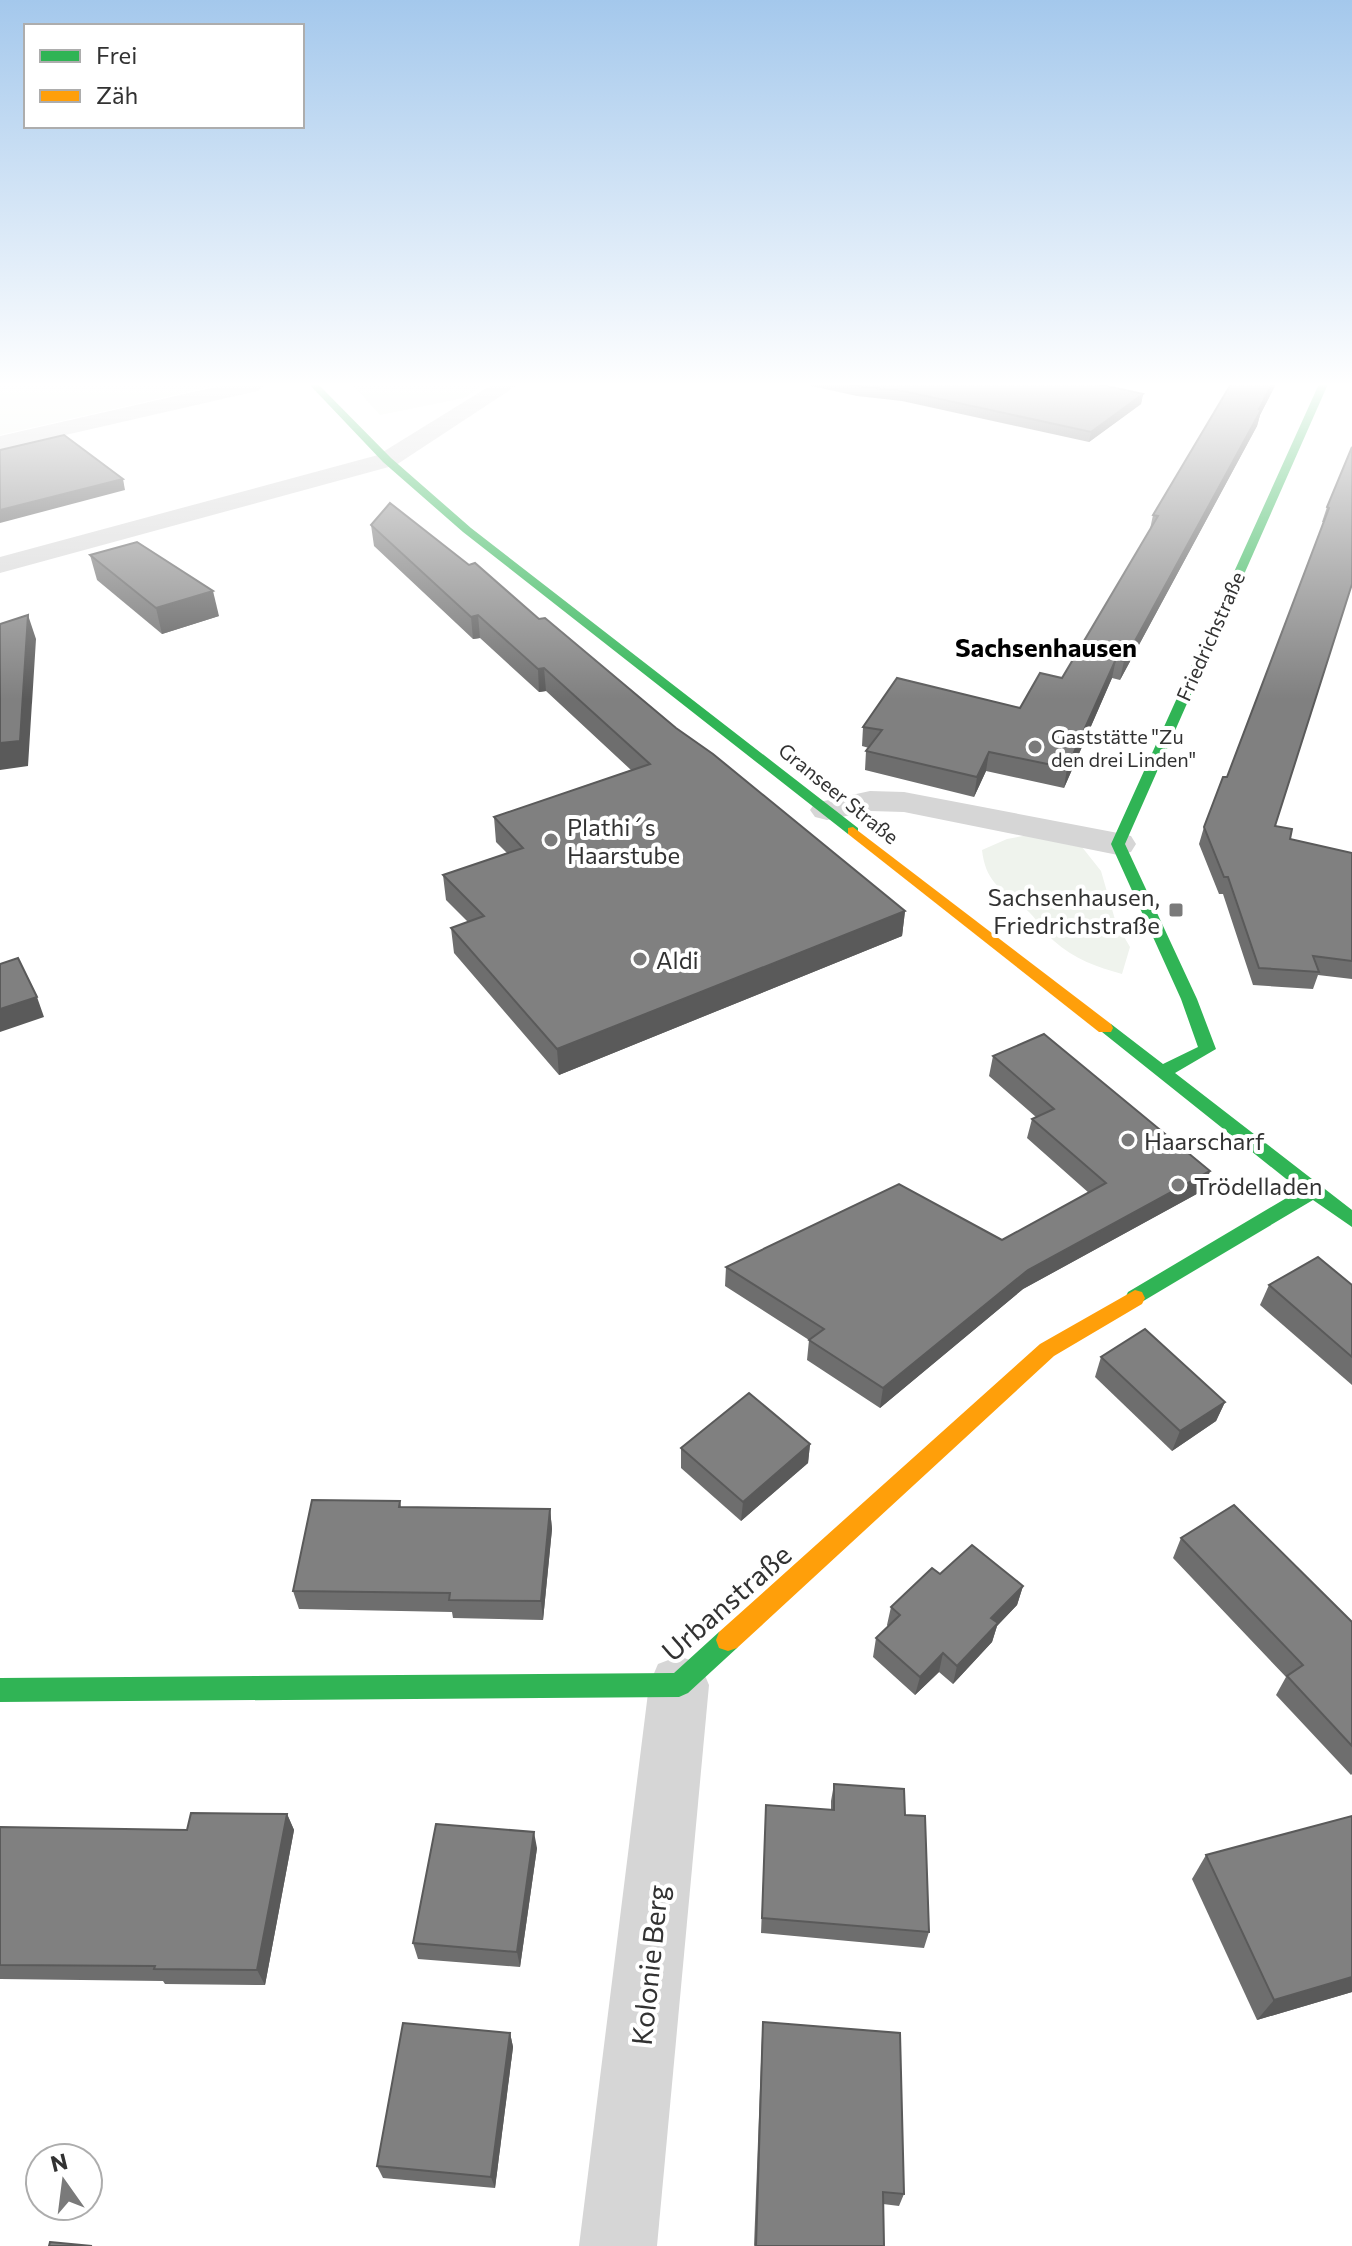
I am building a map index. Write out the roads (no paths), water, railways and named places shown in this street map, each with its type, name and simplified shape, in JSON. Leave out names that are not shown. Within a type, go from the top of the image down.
[{"type":"street","points":[[0,565],[281,489]]},
{"type":"street","name":"Granseer Straße","points":[[420,489],[467,530],[1352,1220]]},
{"type":"street","name":"Friedrichstraße","points":[[1118,844],[1277,489]]},
{"type":"street","points":[[827,810],[870,801],[904,802],[1118,844],[1189,999],[1207,1049],[1161,1073]]},
{"type":"street","name":"Urbanstraße","points":[[0,1690],[679,1685],[1047,1350],[1314,1190]]},
{"type":"street","name":"Kolonie Berg","points":[[618,2246],[679,1685]]},
{"type":"place","name":"Gaststätte \"Zu den drei Linden\"","points":[[1035,747]]},
{"type":"place","name":"Plathi´s Haarstube","points":[[551,840]]},
{"type":"place","name":"Sachsenhausen, Friedrichstraße","points":[[1176,910]]},
{"type":"place","name":"Aldi","points":[[640,959]]},
{"type":"place","name":"Haarscharf","points":[[1128,1140]]},
{"type":"place","name":"Trödelladen","points":[[1178,1185]]},
{"type":"district","name":"Sachsenhausen","points":[[1046,646]]}]
